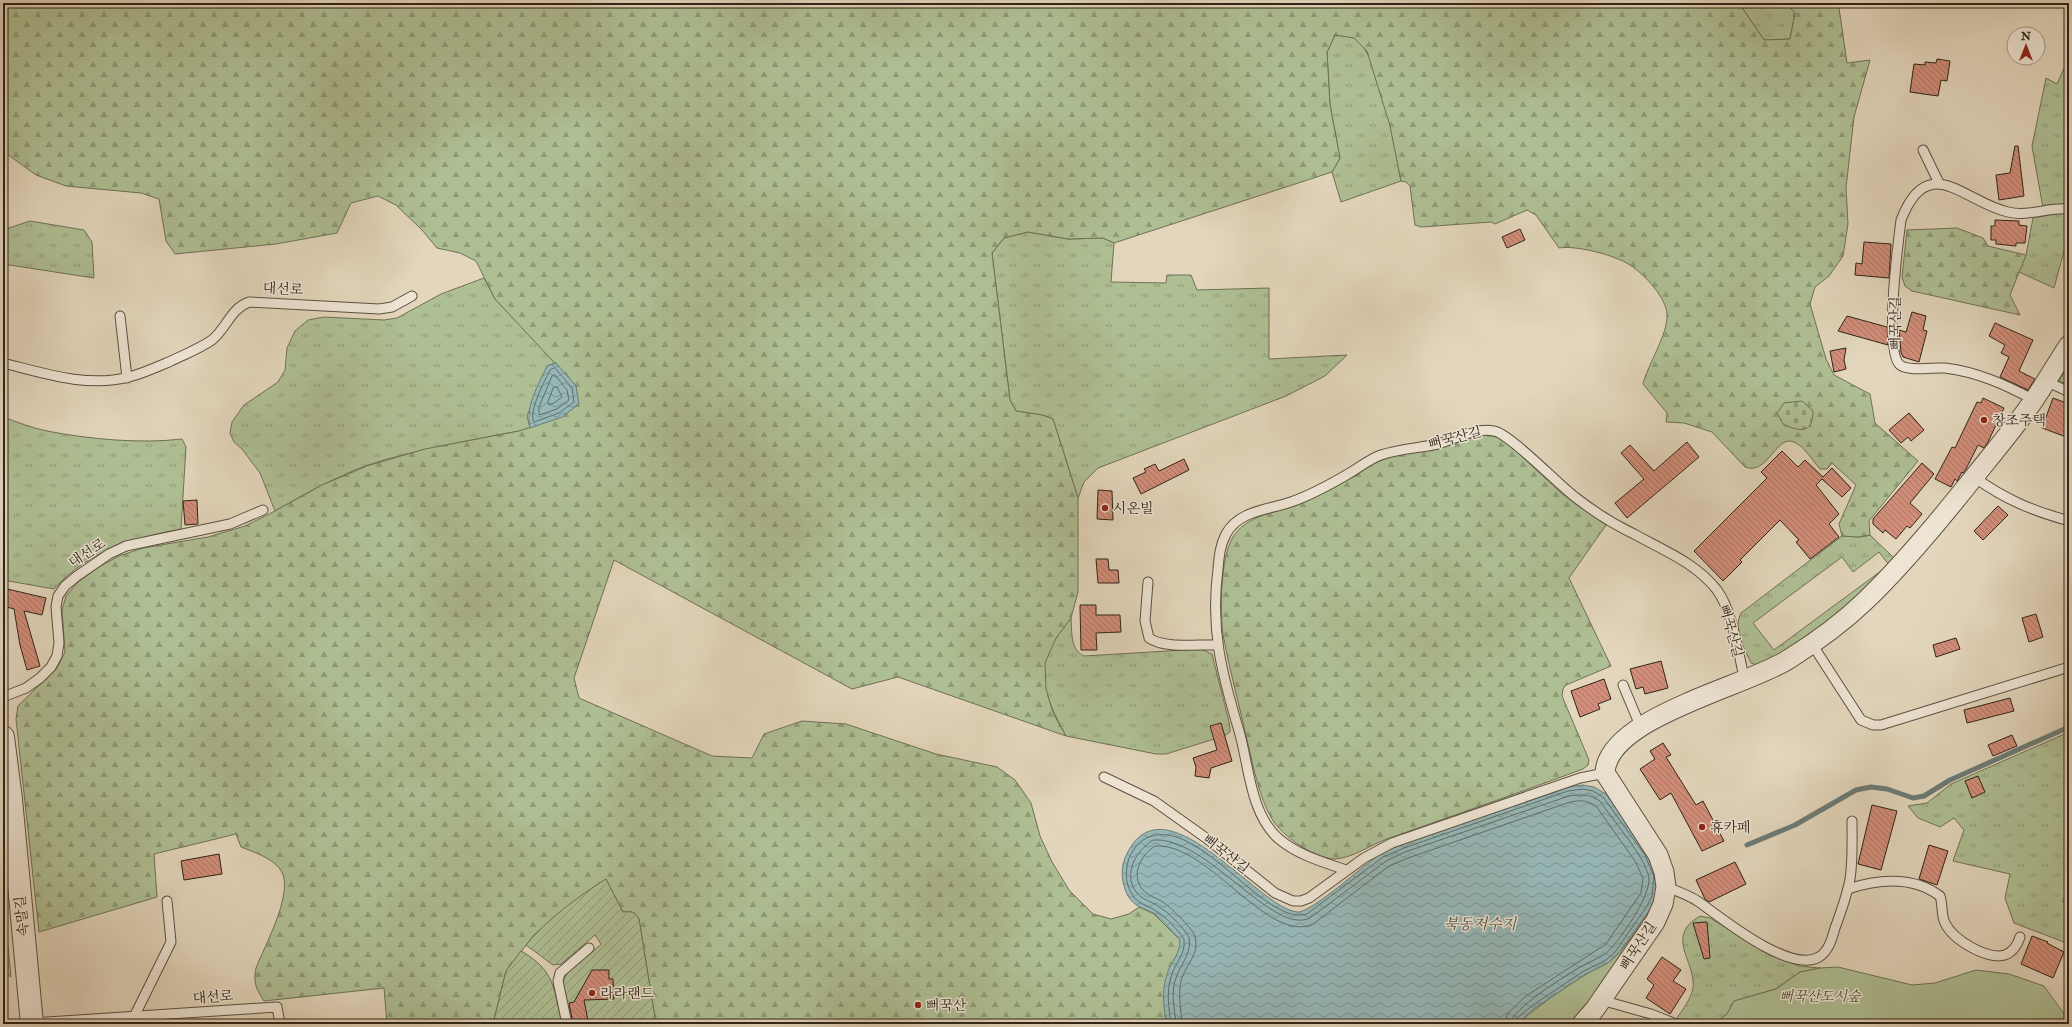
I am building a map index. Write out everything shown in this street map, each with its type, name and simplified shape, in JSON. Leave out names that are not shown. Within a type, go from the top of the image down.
[{"type":"street","points":[[1604,772],[1605,764],[1612,750],[1641,728],[1680,704],[1745,681],[1786,661],[1812,644],[1864,602],[1890,575],[1974,477],[2034,400],[2069,345]]},
{"type":"street","name":"속말길","points":[[3,737],[11,800],[32,1024]]},
{"type":"street","name":"뻐꾹산길","points":[[1582,1024],[1601,1000],[1655,922],[1663,904],[1666,887],[1664,872],[1658,856],[1604,772]]},
{"type":"lane","points":[[1923,150],[1939,183],[1950,186],[2007,212],[2028,214],[2054,209],[2069,209]]},
{"type":"lane","name":"뻐꾹산길","points":[[1939,183],[1930,185],[1913,196],[1901,220],[1892,320],[1893,351],[1896,360],[1901,366],[1909,368],[1944,368],[1969,372],[1992,379],[2034,400]]},
{"type":"lane","name":"대선로","points":[[3,363],[64,378],[108,380],[128,378],[149,371],[196,349],[213,339],[240,305],[249,302],[380,309],[392,307],[412,296]]},
{"type":"lane","points":[[120,316],[128,378]]},
{"type":"lane","points":[[2046,381],[2069,392]]},
{"type":"lane","name":"뻐꾹산길","points":[[1346,870],[1304,855],[1277,837],[1268,825],[1260,810],[1251,784],[1217,644],[1214,622],[1216,582],[1220,548],[1227,532],[1238,521],[1254,512],[1291,502],[1312,493],[1378,456],[1396,451],[1437,444],[1484,430],[1502,432],[1557,483],[1593,510],[1630,533],[1684,561],[1704,577],[1723,600],[1745,681]]},
{"type":"lane","points":[[1974,477],[2009,500],[2033,510],[2069,521]]},
{"type":"lane","name":"대선로","points":[[3,697],[26,688],[40,678],[51,667],[57,656],[59,643],[56,607],[58,596],[65,586],[77,576],[109,554],[126,546],[230,524],[263,510]]},
{"type":"lane","points":[[1148,582],[1145,621],[1149,638],[1155,642],[1165,644],[1217,644]]},
{"type":"lane","points":[[1812,644],[1861,720],[1873,725],[1881,724],[2069,667]]},
{"type":"lane","points":[[1623,685],[1641,728]]},
{"type":"lane","name":"뻐꾹산길","points":[[1104,777],[1154,801],[1206,838],[1283,898],[1301,900],[1309,898],[1346,870],[1376,850],[1392,843],[1580,778],[1604,772]]},
{"type":"lane","points":[[1666,887],[1698,902],[1727,924],[1779,954],[1809,960],[1819,957],[1827,948],[1848,889],[1852,863],[1852,821]]},
{"type":"lane","points":[[1848,889],[1862,884],[1891,880],[1906,882],[1932,890],[1940,896],[1945,924],[1951,931],[1964,943],[1987,954],[1997,956],[2006,955],[2013,949],[2020,936]]},
{"type":"lane","points":[[134,1016],[171,942],[167,901]]},
{"type":"lane","points":[[567,1024],[558,981],[560,973],[589,948]]},
{"type":"lane","points":[[1601,1000],[1651,1014],[1676,1024]]},
{"type":"lane","name":"대선로","points":[[32,1024],[277,1007],[280,1024]]},
{"type":"green space","points":[[3,3],[1739,3],[1764,40],[1790,39],[1795,13],[1786,3],[1840,3],[1839,8],[1847,63],[1870,60],[1854,117],[1846,188],[1848,224],[1843,256],[1829,276],[1815,287],[1810,304],[1826,359],[1834,375],[1870,394],[1875,423],[1918,461],[1869,521],[1870,535],[1860,537],[1842,536],[1839,524],[1856,485],[1832,463],[1827,469],[1820,469],[1798,444],[1788,441],[1782,444],[1760,466],[1753,468],[1745,467],[1712,432],[1684,423],[1666,422],[1667,413],[1643,384],[1661,340],[1667,315],[1663,301],[1654,287],[1636,269],[1623,261],[1605,254],[1585,249],[1566,247],[1559,248],[1536,215],[1527,210],[1495,224],[1491,222],[1421,227],[1415,225],[1410,186],[1406,182],[1401,181],[1390,126],[1367,51],[1354,38],[1335,35],[1327,52],[1330,105],[1340,158],[1332,172],[1114,243],[1103,238],[1068,239],[1028,232],[1004,238],[992,253],[1010,400],[1016,411],[1042,415],[1053,419],[1078,498],[1078,592],[1071,618],[1056,638],[1045,663],[1046,689],[1053,713],[1066,736],[898,677],[852,689],[614,560],[574,678],[579,698],[712,756],[752,758],[764,734],[802,721],[846,724],[936,754],[997,767],[1015,780],[1031,803],[1040,836],[1052,862],[1069,890],[1093,914],[1111,919],[1129,914],[1139,907],[1154,914],[1180,940],[1180,949],[1176,959],[1165,1016],[1167,1024],[656,1024],[639,919],[633,912],[623,912],[606,879],[585,893],[534,935],[506,971],[494,1024],[387,1024],[384,988],[264,1001],[256,985],[256,968],[281,906],[284,893],[284,882],[282,872],[279,867],[264,856],[241,847],[236,834],[154,854],[157,897],[39,932],[16,719],[18,706],[57,668],[65,652],[62,610],[66,596],[78,582],[99,567],[119,556],[143,548],[208,537],[245,526],[322,485],[367,466],[425,449],[519,431],[561,417],[576,386],[495,299],[476,261],[460,253],[437,248],[422,230],[396,205],[378,196],[351,203],[337,233],[276,244],[175,254],[166,241],[159,199],[141,193],[66,186],[36,175],[3,151]]},
{"type":"green space","points":[[1739,3],[1786,3],[1795,13],[1790,39],[1764,40]]},
{"type":"green space","points":[[1335,35],[1349,36],[1356,39],[1365,50],[1373,65],[1386,105],[1401,181],[1341,202],[1332,172],[1340,158],[1330,105],[1327,52]]},
{"type":"green space","points":[[2069,57],[2069,206],[2043,208],[2032,146],[2046,78],[2057,84]]},
{"type":"green space","points":[[2060,213],[2069,213],[2069,233],[2054,288],[2019,272],[2026,255],[2033,218]]},
{"type":"green space","points":[[30,221],[84,230],[92,242],[94,278],[3,264],[3,230]]},
{"type":"green space","points":[[1957,228],[1983,238],[1988,246],[2026,255],[2010,295],[2020,315],[1912,291],[1905,286],[1902,277],[1907,230]]},
{"type":"green space","points":[[1028,232],[1068,239],[1103,238],[1114,243],[1111,282],[1166,283],[1167,275],[1191,275],[1197,290],[1269,288],[1269,359],[1347,355],[1325,376],[1286,396],[1098,468],[1084,482],[1078,498],[1053,419],[1042,415],[1016,411],[1010,400],[992,253],[1004,238]]},
{"type":"green space","points":[[484,278],[495,299],[556,363],[547,366],[527,416],[530,428],[386,459],[332,480],[275,511],[260,473],[242,449],[234,442],[230,433],[232,422],[244,405],[278,382],[285,370],[287,348],[295,331],[308,320],[324,317],[384,320],[397,318],[441,294]]},
{"type":"green space","points":[[2069,365],[2069,385],[2059,381]]},
{"type":"green space","points":[[1802,401],[1813,411],[1811,424],[1804,429],[1795,429],[1783,424],[1777,413],[1784,403]]},
{"type":"green space","points":[[3,417],[41,430],[79,436],[132,441],[182,439],[186,447],[181,529],[146,537],[112,548],[81,565],[54,589],[3,580]]},
{"type":"green space","points":[[1485,434],[1503,439],[1561,493],[1606,525],[1569,578],[1611,666],[1566,685],[1563,689],[1562,696],[1589,760],[1588,765],[1583,769],[1383,841],[1349,856],[1334,859],[1326,858],[1308,851],[1291,839],[1276,825],[1267,810],[1257,783],[1223,635],[1221,599],[1223,571],[1229,546],[1238,530],[1245,524],[1260,516],[1307,501],[1366,467],[1390,457],[1450,444]]},
{"type":"green space","points":[[1870,535],[1895,559],[1861,596],[1789,650],[1757,665],[1751,663],[1740,638],[1738,625],[1741,613],[1842,536],[1860,537]],"holes":[[[1879,552],[1889,565],[1774,650],[1753,623],[1842,557],[1853,572]]]},
{"type":"green space","points":[[1071,618],[1074,645],[1079,653],[1084,656],[1201,649],[1212,654],[1230,726],[1230,732],[1224,736],[1166,754],[1156,754],[1066,736],[1050,701],[1044,673],[1045,663],[1049,651],[1055,639]]},
{"type":"green space","points":[[2069,732],[2069,889],[2062,901],[2069,905],[2069,944],[2014,923],[2005,898],[2010,874],[1953,861],[1964,830],[1954,818],[1940,827],[1918,818],[1908,806],[1927,803],[1951,784]]},
{"type":"green space","points":[[606,879],[623,912],[632,912],[639,919],[656,1024],[571,1024],[564,994],[564,979],[579,962],[601,944],[595,935],[561,964],[553,965],[526,945],[563,909]]},
{"type":"green space","points":[[3,897],[11,977],[3,971]]},
{"type":"green space","points":[[1656,897],[1656,905],[1574,1024],[1517,1024],[1558,992],[1609,962],[1622,949],[1635,932]]},
{"type":"green space","points":[[1700,916],[1710,918],[1777,957],[1799,966],[1820,968],[1800,972],[1776,989],[1734,1001],[1727,1015],[1716,1022],[1696,1024],[1683,1021],[1677,1018],[1689,1000],[1693,988],[1693,978],[1684,950],[1684,932],[1689,924]]},
{"type":"green space","points":[[521,951],[532,958],[547,973],[554,991],[562,1024],[494,1024],[506,971]]},
{"type":"green space","name":"뻐꾹산도시숲","points":[[1838,967],[1912,985],[1935,983],[1976,970],[2009,974],[2044,986],[2069,1021],[2069,1024],[1714,1024],[1727,1014],[1734,1001],[1776,989],[1800,972],[1820,968]]},
{"type":"green space","points":[[1620,1020],[1643,1021],[1653,1024],[1608,1024]]},
{"type":"water","points":[[556,363],[576,386],[579,404],[562,417],[530,428],[529,412],[533,396],[547,366]]},
{"type":"water","name":"북동저수지","points":[[1583,785],[1594,787],[1606,794],[1648,853],[1658,877],[1656,897],[1651,908],[1618,954],[1608,963],[1586,974],[1535,1008],[1517,1024],[1167,1024],[1164,1006],[1164,986],[1169,969],[1179,950],[1180,940],[1155,914],[1140,907],[1130,900],[1122,877],[1125,858],[1141,835],[1161,829],[1184,836],[1209,851],[1279,905],[1297,912],[1304,910],[1325,897],[1380,854],[1388,850],[1567,787]]},
{"type":"building","points":[[1937,59],[1950,61],[1947,81],[1941,80],[1938,96],[1910,92],[1914,64],[1925,65],[1925,62],[1936,63]]},
{"type":"building","points":[[2015,146],[2018,146],[2024,196],[1999,200],[1996,175],[2010,173]]},
{"type":"building","points":[[1995,220],[2019,221],[2019,225],[2027,226],[2025,243],[2016,243],[2016,246],[1996,244],[1996,240],[1991,240],[1991,226],[1995,226]]},
{"type":"building","points":[[1520,229],[1525,240],[1507,248],[1502,237]]},
{"type":"building","points":[[1864,242],[1891,244],[1889,278],[1855,275],[1856,263],[1862,264]]},
{"type":"building","points":[[1912,312],[1926,316],[1923,330],[1927,331],[1919,362],[1903,357],[1901,352],[1899,330],[1906,332]]},
{"type":"building","points":[[1847,316],[1887,327],[1888,345],[1838,331]]},
{"type":"building","points":[[1995,323],[2033,340],[2019,371],[2035,379],[2028,390],[2000,377],[2009,357],[2001,353],[2005,345],[1989,336]]},
{"type":"building","points":[[1846,348],[1844,360],[1846,369],[1834,372],[1830,351]]},
{"type":"building","points":[[1983,398],[2004,408],[1984,448],[1978,445],[1966,469],[1963,473],[1962,472],[1957,481],[1955,479],[1951,487],[1935,479],[1952,447],[1955,448],[1977,402],[1981,403]]},
{"type":"building","points":[[2053,398],[2069,404],[2069,438],[2042,428]]},
{"type":"building","points":[[1909,413],[1924,430],[1911,441],[1908,437],[1901,443],[1889,430]]},
{"type":"building","points":[[1687,442],[1699,457],[1627,518],[1615,503],[1644,479],[1621,453],[1630,445],[1654,471]]},
{"type":"building","points":[[1782,451],[1798,467],[1805,460],[1823,477],[1832,468],[1851,488],[1842,497],[1822,479],[1816,485],[1839,514],[1829,524],[1839,537],[1810,559],[1796,542],[1799,540],[1780,520],[1740,560],[1742,562],[1723,581],[1694,551],[1767,478],[1761,472]]},
{"type":"building","points":[[1184,459],[1189,470],[1141,494],[1133,478],[1146,472],[1144,469],[1155,464],[1159,471]]},
{"type":"building","points":[[1922,463],[1934,474],[1910,503],[1922,514],[1910,528],[1907,526],[1896,539],[1885,530],[1883,533],[1873,524],[1873,519]]},
{"type":"building","points":[[1098,490],[1112,491],[1113,520],[1097,519]]},
{"type":"building","points":[[197,500],[198,524],[185,525],[183,501]]},
{"type":"building","points":[[1998,506],[2008,515],[1983,540],[1974,531]]},
{"type":"building","points":[[1096,559],[1108,559],[1109,570],[1118,570],[1119,583],[1098,583]]},
{"type":"building","points":[[3,588],[46,598],[42,615],[24,611],[40,666],[27,670],[20,645],[14,609],[3,606]]},
{"type":"building","points":[[1080,605],[1096,605],[1096,615],[1120,615],[1121,632],[1096,633],[1097,650],[1081,650]]},
{"type":"building","points":[[2036,614],[2043,637],[2029,642],[2022,618]]},
{"type":"building","points":[[1956,638],[1960,649],[1936,657],[1933,645]]},
{"type":"building","points":[[1661,661],[1668,688],[1645,694],[1643,687],[1636,689],[1630,669]]},
{"type":"building","points":[[1604,679],[1611,699],[1598,704],[1600,709],[1580,717],[1571,691]]},
{"type":"building","points":[[2010,698],[2014,711],[1967,723],[1964,710]]},
{"type":"building","points":[[1221,723],[1232,761],[1211,768],[1209,778],[1195,776],[1196,767],[1193,758],[1217,750],[1210,726]]},
{"type":"building","points":[[2012,735],[2017,746],[1993,756],[1988,745]]},
{"type":"building","points":[[1663,743],[1671,755],[1666,757],[1696,805],[1703,801],[1724,841],[1702,851],[1671,793],[1660,800],[1640,769],[1655,759],[1650,751]]},
{"type":"building","points":[[1978,776],[1985,792],[1972,798],[1965,781]]},
{"type":"building","points":[[1872,805],[1897,811],[1881,870],[1858,864]]},
{"type":"building","points":[[1929,845],[1948,851],[1937,885],[1919,879]]},
{"type":"building","points":[[219,854],[222,874],[184,880],[181,861]]},
{"type":"building","points":[[1735,862],[1746,884],[1709,902],[1705,899],[1696,880]]},
{"type":"building","points":[[1707,922],[1710,958],[1704,959],[1693,923]]},
{"type":"building","points":[[2032,936],[2048,942],[2047,943],[2064,952],[2053,978],[2021,964]]},
{"type":"building","points":[[1662,957],[1681,970],[1673,981],[1686,989],[1670,1014],[1646,998],[1654,985],[1647,979]]},
{"type":"building","points":[[592,970],[609,970],[609,979],[613,979],[614,999],[584,1000],[588,1021],[573,1024],[569,1003],[574,1002]]},
{"type":"waterway","points":[[1747,845],[1795,825],[1856,790],[1871,787],[1887,789],[1913,798],[1924,796],[1950,780],[2069,727]]},
{"type":"place","name":"창조주택","points":[[1984,420]]},
{"type":"place","name":"시온빌","points":[[1105,508]]},
{"type":"place","name":"휴카페","points":[[1702,827]]},
{"type":"place","name":"라라랜드","points":[[592,993]]},
{"type":"place","name":"뻐꾹산","points":[[918,1005]]}]
